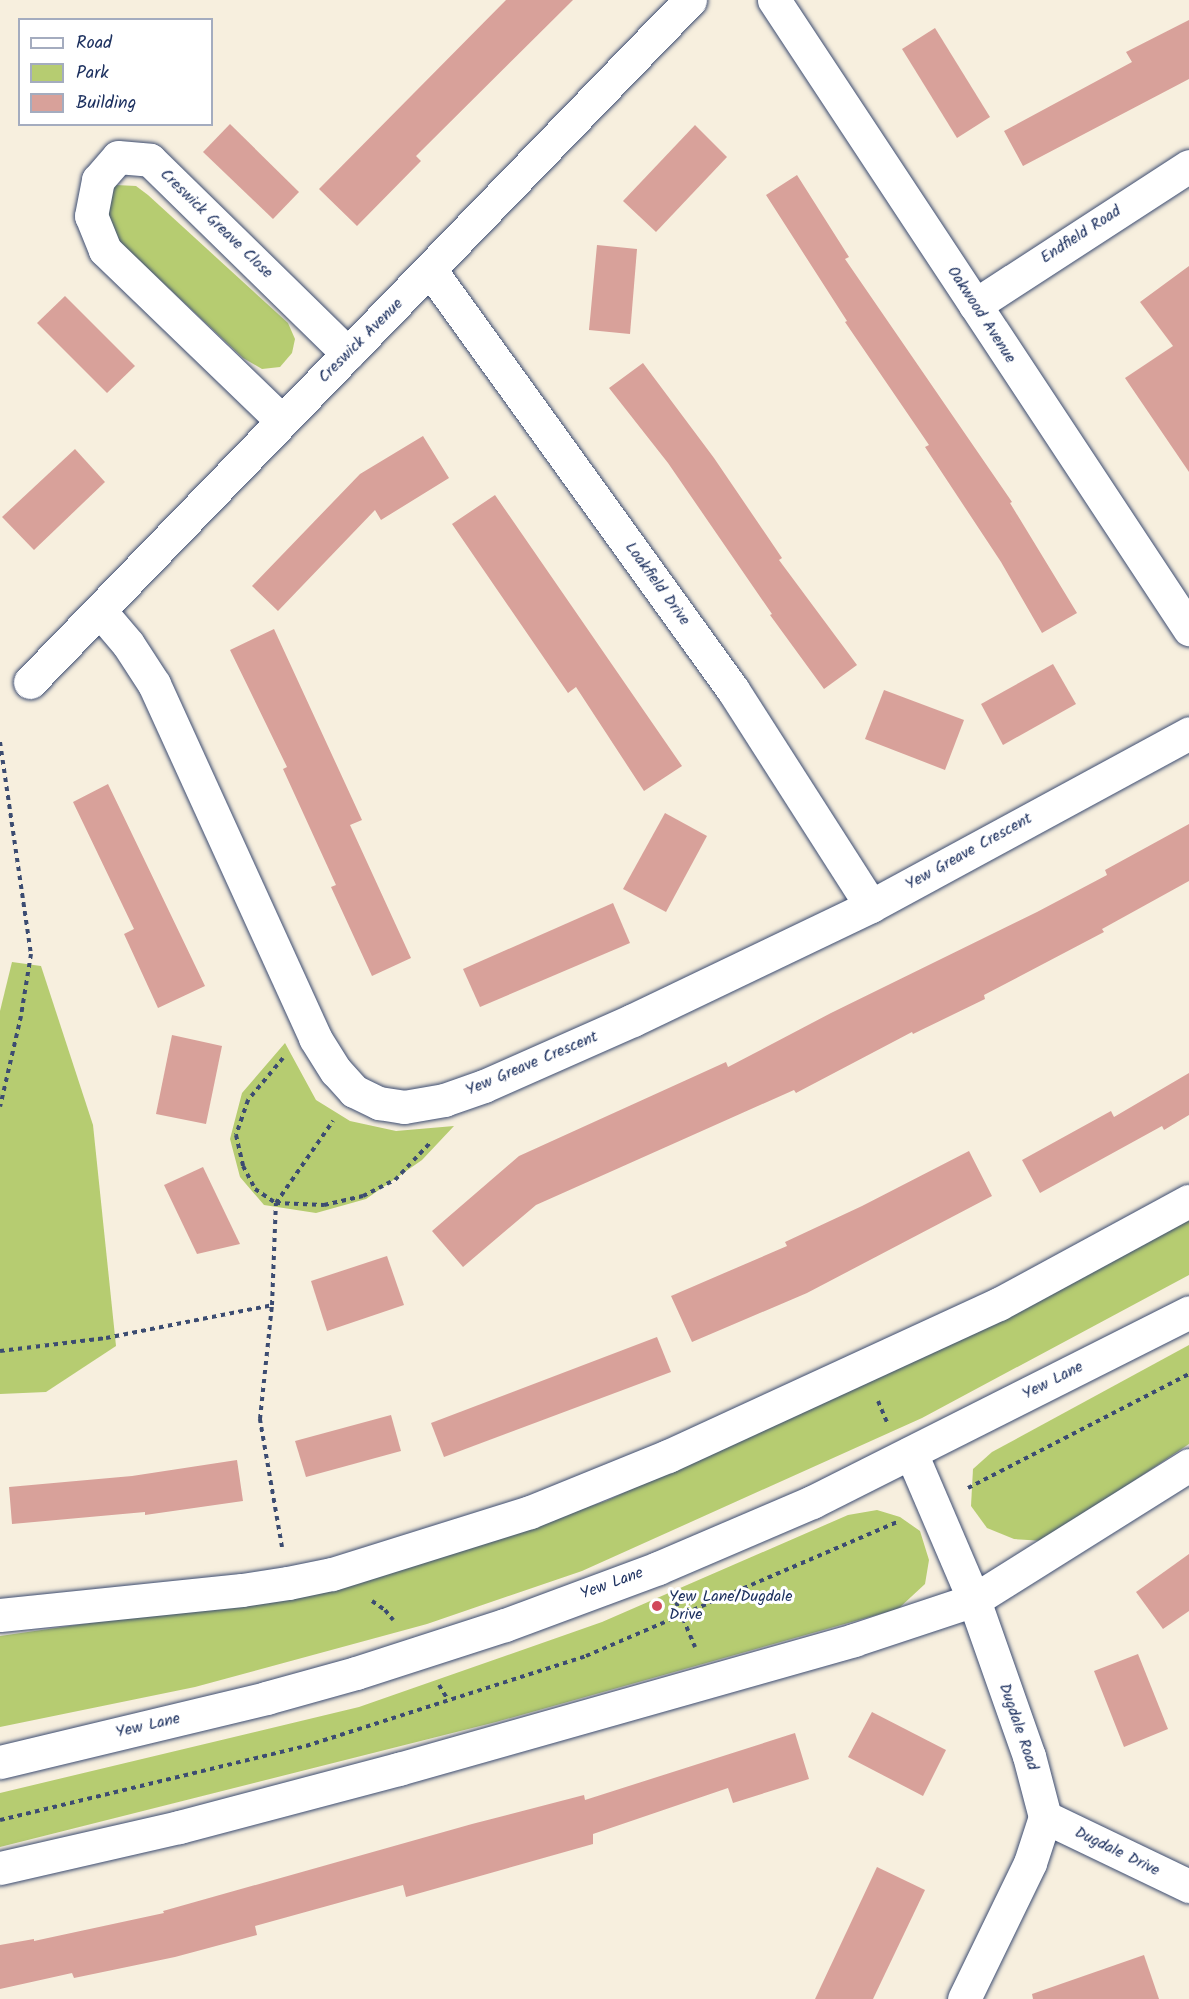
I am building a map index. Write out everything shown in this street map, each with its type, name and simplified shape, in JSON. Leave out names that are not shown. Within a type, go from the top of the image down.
[{"type":"street","name":"Creswick Avenue","points":[[30,682],[281,420],[431,271],[690,0]]},
{"type":"street","name":"Oakwood Avenue","points":[[774,0],[1189,629]]},
{"type":"street","name":"Creswick Greave Close","points":[[281,420],[105,250],[91,216],[98,180],[118,157],[150,160],[348,354]]},
{"type":"street","name":"Endfield Road","points":[[975,304],[1189,166]]},
{"type":"street","name":"Loakfield Drive","points":[[431,271],[733,690],[871,906]]},
{"type":"street","name":"Yew Greave Crescent","points":[[100,611],[128,644],[154,684],[315,1038],[336,1071],[354,1091],[379,1103],[404,1107],[456,1096],[484,1086],[633,1020],[871,906],[1189,733]]},
{"type":"street","points":[[0,1615],[242,1590],[288,1583],[332,1574],[530,1512],[668,1456],[999,1304],[1189,1201]]},
{"type":"street","name":"Yew Lane","points":[[0,1762],[266,1698],[356,1673],[505,1625],[658,1568],[790,1512],[911,1454],[1189,1312]]},
{"type":"street","name":"Dugdale Road","points":[[911,1454],[974,1600],[1029,1756],[1045,1817]]},
{"type":"street","points":[[0,1868],[179,1827],[388,1772],[854,1640],[974,1600],[1189,1465]]},
{"type":"street","points":[[964,1999],[1030,1863],[1045,1817]]},
{"type":"street","name":"Dugdale Drive","points":[[1045,1817],[1189,1886]]},
{"type":"path","points":[[0,742],[31,954],[21,1016],[0,1107]]},
{"type":"path","points":[[315,1038],[285,1056],[248,1100],[236,1135],[243,1166],[255,1189],[276,1203],[324,1205],[363,1196],[395,1180],[436,1136],[456,1096]]},
{"type":"path","points":[[288,1583],[260,1419],[272,1305],[276,1203],[354,1091]]},
{"type":"path","points":[[0,1351],[106,1338],[272,1305]]},
{"type":"path","points":[[862,1366],[887,1422],[911,1454]]},
{"type":"path","points":[[658,1568],[682,1614],[707,1682]]},
{"type":"green space","points":[[116,185],[136,186],[148,195],[288,323],[295,339],[292,353],[280,367],[262,369],[243,358],[102,225],[107,193]]},
{"type":"green space","points":[[12,962],[41,966],[93,1125],[116,1346],[46,1392],[0,1394],[0,1011]]},
{"type":"green space","points":[[285,1043],[316,1100],[350,1121],[396,1131],[454,1126],[422,1160],[366,1199],[316,1213],[264,1205],[240,1177],[230,1139],[242,1093]]},
{"type":"green space","points":[[1189,1213],[1189,1275],[922,1418],[582,1571],[427,1624],[195,1687],[0,1727],[0,1636],[333,1588],[606,1501],[937,1346]]},
{"type":"green space","points":[[1189,1345],[1189,1444],[1044,1541],[1014,1539],[987,1528],[971,1506],[973,1469],[992,1452]]},
{"type":"green space","points":[[877,1510],[900,1517],[920,1531],[929,1560],[925,1584],[898,1609],[496,1722],[0,1847],[0,1793],[359,1707],[602,1622],[848,1515]]},
{"type":"building","points":[[506,0],[573,0],[416,156],[421,161],[357,226],[319,189]]},
{"type":"building","points":[[1189,20],[1189,79],[1023,166],[1004,131],[1132,62],[1126,52]]},
{"type":"building","points":[[935,28],[990,117],[957,138],[902,49]]},
{"type":"building","points":[[230,124],[299,192],[273,219],[203,152]]},
{"type":"building","points":[[695,125],[727,157],[656,232],[623,201]]},
{"type":"building","points":[[797,175],[849,257],[845,259],[1012,502],[1010,503],[1077,613],[1042,633],[1001,562],[925,447],[929,445],[845,322],[847,321],[766,195]]},
{"type":"building","points":[[597,245],[637,249],[630,334],[589,330]]},
{"type":"building","points":[[1189,266],[1189,472],[1125,378],[1173,346],[1140,302]]},
{"type":"building","points":[[65,296],[135,366],[107,393],[37,323]]},
{"type":"building","points":[[643,363],[714,458],[782,558],[779,560],[857,665],[824,689],[770,615],[772,614],[668,463],[609,388]]},
{"type":"building","points":[[423,436],[449,478],[381,520],[375,510],[278,611],[252,586],[360,474]]},
{"type":"building","points":[[75,449],[105,482],[34,550],[2,517]]},
{"type":"building","points":[[495,495],[682,766],[644,791],[576,687],[568,693],[452,524]]},
{"type":"building","points":[[274,629],[362,820],[350,825],[411,958],[372,976],[331,887],[336,885],[283,769],[287,767],[230,650]]},
{"type":"building","points":[[1053,664],[1076,704],[1003,745],[981,704]]},
{"type":"building","points":[[884,690],[964,720],[945,770],[865,739]]},
{"type":"building","points":[[108,784],[205,986],[158,1008],[124,934],[134,929],[73,802]]},
{"type":"building","points":[[665,813],[707,836],[666,912],[623,889]]},
{"type":"building","points":[[1189,824],[1189,881],[1102,929],[1104,932],[984,995],[985,999],[913,1034],[912,1032],[796,1093],[794,1090],[536,1205],[463,1267],[432,1231],[519,1156],[726,1062],[728,1067],[831,1013],[1037,912],[1107,875],[1105,870]]},
{"type":"building","points":[[613,903],[630,943],[480,1007],[463,969]]},
{"type":"building","points":[[172,1035],[222,1046],[206,1124],[156,1114]]},
{"type":"building","points":[[1189,1073],[1189,1115],[1164,1130],[1162,1126],[1040,1193],[1022,1160],[1111,1111],[1114,1117]]},
{"type":"building","points":[[969,1151],[992,1196],[807,1293],[692,1342],[671,1296],[787,1246],[785,1242],[862,1206]]},
{"type":"building","points":[[203,1167],[240,1244],[197,1254],[164,1185]]},
{"type":"building","points":[[387,1256],[404,1305],[327,1331],[311,1281]]},
{"type":"building","points":[[657,1337],[671,1372],[444,1457],[431,1423]]},
{"type":"building","points":[[391,1415],[401,1451],[306,1477],[295,1441]]},
{"type":"building","points":[[237,1460],[243,1501],[145,1515],[145,1512],[12,1524],[9,1487],[132,1476]]},
{"type":"building","points":[[1189,1554],[1189,1611],[1163,1629],[1136,1592]]},
{"type":"building","points":[[1138,1654],[1168,1729],[1124,1747],[1094,1671]]},
{"type":"building","points":[[872,1712],[946,1750],[923,1796],[848,1757]]},
{"type":"building","points":[[795,1733],[809,1779],[733,1803],[728,1788],[593,1834],[593,1844],[406,1897],[403,1885],[255,1926],[257,1935],[175,1957],[74,1978],[72,1973],[0,1989],[0,1945],[34,1939],[34,1941],[164,1913],[163,1911],[472,1824],[584,1795],[585,1800]]},
{"type":"building","points":[[877,1867],[925,1890],[873,1999],[815,1999]]},
{"type":"building","points":[[1144,1955],[1159,1999],[1033,1999],[1032,1994]]},
{"type":"place","name":"Yew Lane/Dugdale Drive","points":[[657,1606]]}]
